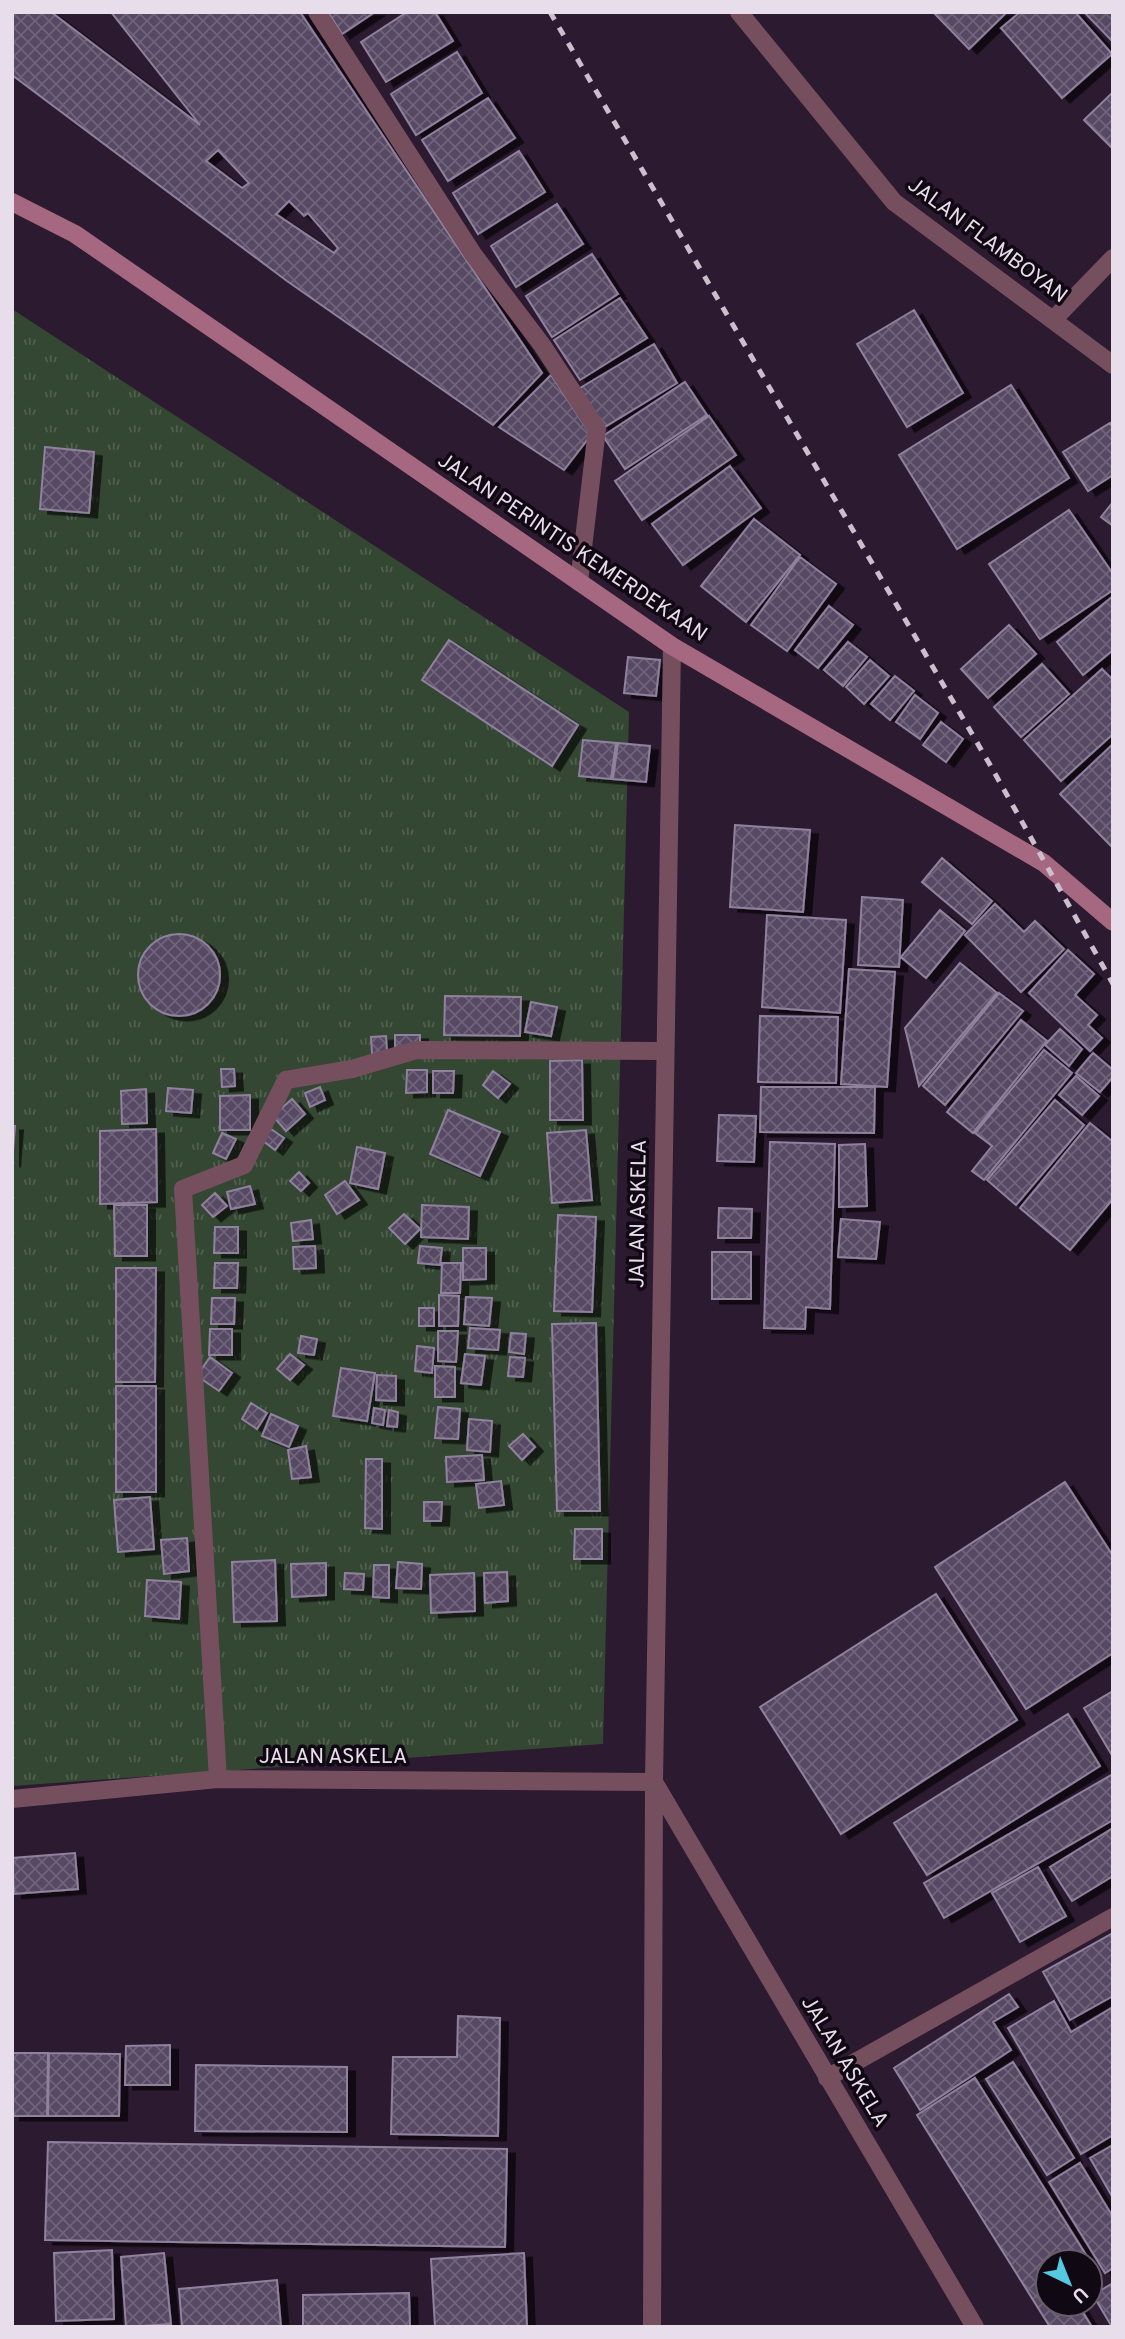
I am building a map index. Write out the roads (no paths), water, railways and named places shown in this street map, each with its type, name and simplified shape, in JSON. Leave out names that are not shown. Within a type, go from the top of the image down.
[{"type":"street","points":[[317,12],[473,254],[542,345],[597,429],[579,582]]},
{"type":"street","name":"JALAN FLAMBOYAN","points":[[739,12],[894,202],[1113,365]]},
{"type":"street","name":"JALAN PERINTIS KEMERDEKAAN","points":[[12,202],[75,234],[673,646],[1044,863],[1113,922]]},
{"type":"street","points":[[1053,320],[1113,258]]},
{"type":"street","name":"JALAN ASKELA","points":[[652,2327],[654,1782],[673,646]]},
{"type":"street","points":[[218,1779],[183,1189],[244,1165],[286,1080],[352,1069],[416,1050],[665,1051]]},
{"type":"street","name":"JALAN ASKELA","points":[[12,1799],[218,1779],[654,1782]]},
{"type":"street","name":"JALAN ASKELA","points":[[654,1782],[975,2327]]},
{"type":"street","points":[[827,2078],[1113,1917]]},
{"type":"railway","points":[[550,12],[989,763],[1113,984]]}]
